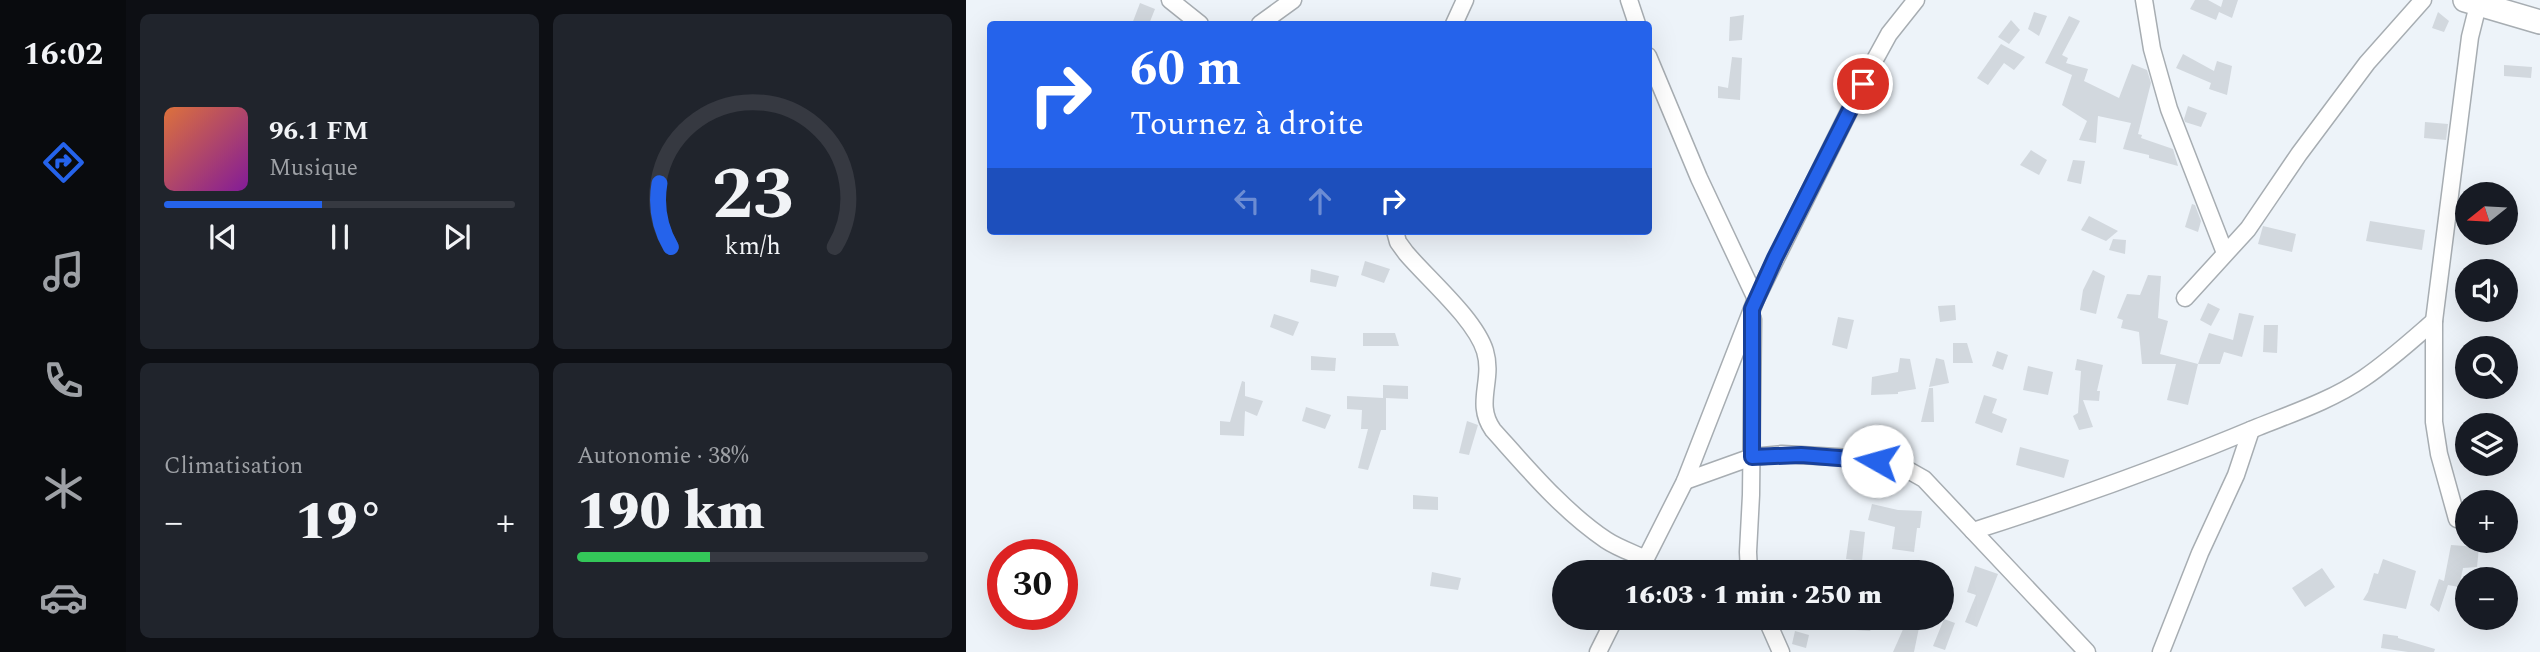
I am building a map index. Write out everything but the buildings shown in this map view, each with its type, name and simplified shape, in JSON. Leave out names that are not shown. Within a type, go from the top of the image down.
[{"type":"main road","points":[[2471,3],[2540,22]]},
{"type":"street","points":[[1170,0],[1196,21]]},
{"type":"street","points":[[1264,21],[1293,0]]},
{"type":"street","points":[[1455,21],[1465,0]]},
{"type":"street","points":[[1629,0],[1636,21]]},
{"type":"street","points":[[1645,560],[1685,481],[1754,304],[1872,65],[1889,34],[1916,0]]},
{"type":"street","points":[[2144,0],[2147,27],[2169,109],[2225,253]]},
{"type":"street","points":[[2185,298],[2248,229],[2299,154],[2367,63],[2423,0]]},
{"type":"street","points":[[2455,512],[2439,454],[2434,422],[2434,321],[2470,37],[2471,3]]},
{"type":"street","points":[[1652,66],[1754,304],[1748,560]]},
{"type":"street","points":[[1396,235],[1406,253],[1479,336],[1488,367],[1483,410],[1493,430],[1557,499],[1582,522],[1634,560]]},
{"type":"street","points":[[1973,531],[2060,503],[2333,396],[2363,379],[2434,321]]},
{"type":"street","points":[[2161,652],[2200,553],[2236,475],[2251,430]]},
{"type":"street","points":[[1685,481],[1752,457],[1782,454],[1837,457],[1901,466],[1924,479],[2087,652]]},
{"type":"street","points":[[1598,652],[1609,630]]},
{"type":"street","points":[[1771,630],[1781,652]]},
{"type":"route","points":[[1863,84],[1752,309],[1752,457],[1782,454],[1877,461]]}]
